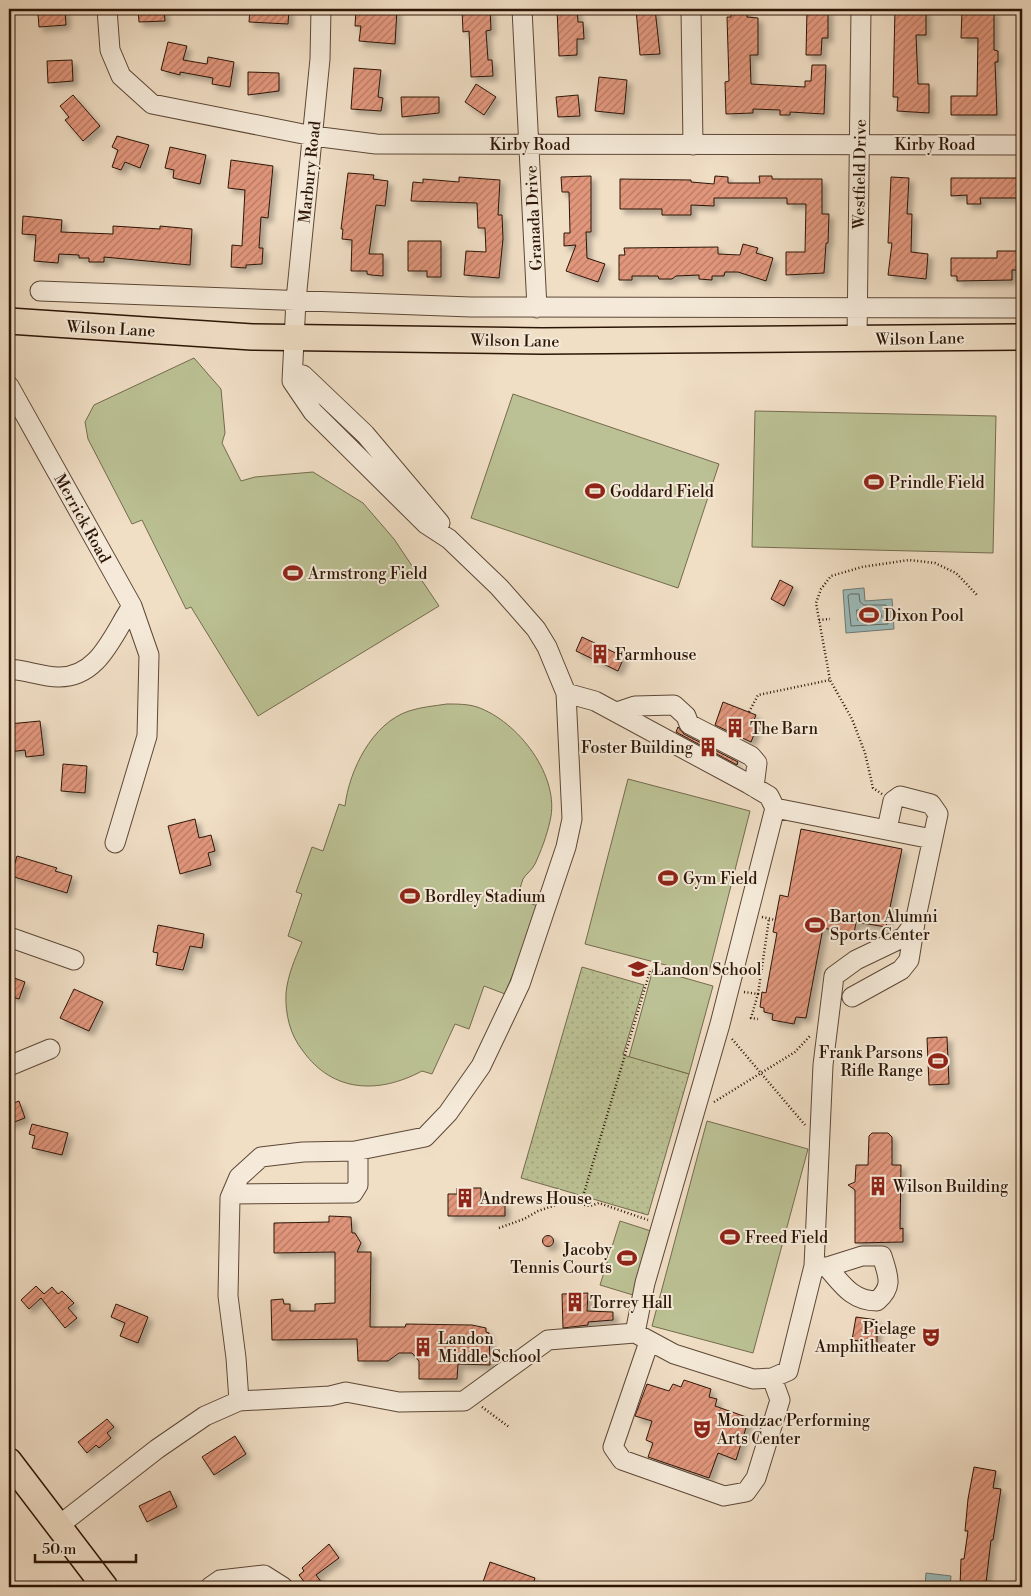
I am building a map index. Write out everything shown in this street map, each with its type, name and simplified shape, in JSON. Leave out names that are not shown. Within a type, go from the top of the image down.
[{"type":"main road","name":"Wilson Lane","points":[[9,321],[252,337],[294,336],[542,341],[1022,337]]},
{"type":"main road","points":[[9,1461],[104,1587]]},
{"type":"street","name":"Kirby Road","points":[[107,9],[110,50],[121,76],[152,104],[313,136],[376,144],[1022,144]]},
{"type":"street","name":"Marbury Road","points":[[321,9],[320,59],[296,300],[294,373],[292,381],[303,399],[333,432],[352,448],[426,524],[449,539]]},
{"type":"street","name":"Granada Drive","points":[[522,9],[537,308]]},
{"type":"street","points":[[691,9],[693,145]]},
{"type":"street","name":"Westfield Drive","points":[[857,339],[861,9]]},
{"type":"street","name":"Wilson Lane","points":[[40,291],[537,308],[857,306],[1022,308]]},
{"type":"street","points":[[239,1401],[228,1296],[230,1198],[239,1177],[261,1157],[303,1152],[358,1151],[425,1137],[448,1113],[481,1066],[520,984],[566,848],[572,819],[566,693],[547,647],[536,629],[499,587],[449,539],[435,516],[365,434],[303,375],[294,373]]},
{"type":"street","name":"Merrick Road","points":[[9,386],[132,606],[149,655],[147,736],[115,843]]},
{"type":"street","points":[[333,432],[347,416]]},
{"type":"street","points":[[352,448],[365,434]]},
{"type":"street","points":[[9,669],[58,678],[82,672],[92,666],[107,648],[132,606]]},
{"type":"street","points":[[566,693],[595,701],[617,712],[769,796],[772,817],[720,1024],[645,1283],[642,1338],[614,1447],[622,1460],[724,1496],[746,1492],[756,1478],[780,1400],[772,1378]]},
{"type":"street","points":[[617,712],[635,706],[674,705],[686,716],[689,724],[751,756],[757,763],[754,787]]},
{"type":"street","points":[[852,997],[901,970],[909,960],[915,922],[938,814],[931,804],[900,796],[893,801],[887,829]]},
{"type":"street","points":[[772,817],[887,829],[932,839]]},
{"type":"street","points":[[57,1527],[189,1427],[205,1416],[239,1401],[330,1396],[346,1392],[399,1402],[464,1401],[548,1340],[642,1338],[674,1354],[753,1379],[772,1378],[788,1371],[820,1266],[820,1143],[823,1065],[834,976],[856,960],[904,937],[915,922]]},
{"type":"street","points":[[9,937],[74,960]]},
{"type":"street","points":[[9,1066],[50,1049]]},
{"type":"street","points":[[232,1194],[353,1193],[358,1185],[358,1151]]},
{"type":"street","points":[[862,1256],[882,1256],[889,1278],[886,1293],[877,1301],[864,1301],[854,1296],[820,1266],[862,1256]]},
{"type":"street","points":[[210,1587],[220,1580],[264,1575],[283,1587]]},
{"type":"path","points":[[893,801],[873,788],[865,753],[852,719],[830,680],[816,603],[821,589],[831,576],[862,567],[910,560],[935,563],[956,573],[976,595]]},
{"type":"path","points":[[820,620],[830,619]]},
{"type":"path","points":[[749,712],[758,695],[830,680]]},
{"type":"path","points":[[756,916],[775,920]]},
{"type":"path","points":[[758,1019],[751,1018],[758,994],[769,919]]},
{"type":"path","points":[[581,1203],[650,971]]},
{"type":"path","points":[[741,991],[758,994]]},
{"type":"path","points":[[720,1024],[820,1143]]},
{"type":"path","points":[[694,1114],[795,1052],[808,1039],[812,1030]]},
{"type":"path","points":[[499,1228],[568,1201],[590,1206],[599,1204],[655,1222]]},
{"type":"path","points":[[474,1402],[509,1427]]},
{"type":"green space","name":"Armstrong Field","points":[[194,358],[221,389],[225,433],[222,443],[241,481],[255,477],[313,472],[363,503],[394,539],[439,606],[258,716],[191,607],[186,609],[142,520],[132,524],[88,439],[85,422],[94,405]]},
{"type":"green space","name":"Goddard Field","points":[[513,394],[719,464],[678,588],[471,518]]},
{"type":"green space","name":"Prindle Field","points":[[755,411],[996,416],[993,553],[752,547]]},
{"type":"green space","name":"Bordley Stadium","points":[[447,704],[474,706],[492,714],[521,738],[543,769],[552,804],[550,821],[546,837],[534,866],[523,879],[517,897],[539,907],[505,994],[484,986],[469,1029],[455,1024],[432,1074],[422,1071],[406,1078],[373,1086],[342,1082],[328,1075],[315,1065],[298,1045],[289,1024],[286,1001],[288,979],[302,942],[288,936],[302,894],[296,892],[312,847],[323,851],[339,804],[345,806],[351,778],[357,764],[374,737],[396,717],[409,711]]},
{"type":"green space","name":"Gym Field","points":[[628,779],[750,811],[708,976],[585,944]]},
{"type":"green space","name":"Jacoby Tennis Courts","points":[[582,967],[644,985],[623,1055],[689,1074],[648,1215],[521,1178]]},
{"type":"green space","points":[[653,969],[713,986],[689,1074],[629,1057]]},
{"type":"green space","name":"Freed Field","points":[[707,1121],[808,1149],[753,1353],[652,1326]]},
{"type":"green space","name":"Jacoby Tennis Courts","points":[[620,1221],[654,1232],[633,1295],[600,1285]]},
{"type":"water","name":"Dixon Pool","points":[[864,588],[865,601],[892,599],[894,629],[846,633],[843,590]]},
{"type":"water","points":[[926,1573],[951,1576],[950,1587],[925,1587]]},
{"type":"building","points":[[46,9],[65,9],[66,25],[39,27],[38,14],[46,13]]},
{"type":"building","points":[[138,9],[164,9],[165,21],[139,22]]},
{"type":"building","points":[[250,9],[289,9],[288,24],[249,22]]},
{"type":"building","points":[[356,9],[397,9],[395,44],[359,41],[361,26],[355,26]]},
{"type":"building","points":[[462,9],[490,9],[491,30],[486,31],[488,60],[492,60],[493,76],[471,77],[469,31],[463,32]]},
{"type":"building","points":[[557,9],[577,9],[578,22],[583,22],[584,39],[577,39],[577,55],[559,56]]},
{"type":"building","points":[[636,9],[655,9],[660,54],[640,55]]},
{"type":"building","points":[[731,9],[747,9],[747,17],[758,18],[758,55],[750,55],[751,84],[805,87],[805,81],[811,81],[812,65],[826,65],[824,114],[790,112],[790,115],[780,115],[780,110],[753,109],[753,113],[726,114],[725,82],[729,81],[727,17],[731,17]]},
{"type":"building","points":[[807,9],[828,9],[828,38],[822,38],[821,55],[806,55]]},
{"type":"building","points":[[895,9],[926,9],[926,35],[916,35],[918,84],[929,84],[929,113],[897,111],[898,97],[893,97]]},
{"type":"building","points":[[962,10],[994,11],[994,50],[998,51],[998,62],[995,62],[997,115],[951,115],[951,96],[977,96],[978,38],[961,38]]},
{"type":"building","points":[[168,42],[187,46],[183,60],[207,64],[208,57],[234,62],[230,87],[212,84],[213,78],[180,72],[180,75],[161,70]]},
{"type":"building","points":[[72,60],[73,81],[48,83],[47,61]]},
{"type":"building","points":[[354,68],[381,70],[378,97],[383,98],[381,111],[351,109]]},
{"type":"building","points":[[248,72],[279,73],[279,91],[248,95]]},
{"type":"building","points":[[599,77],[627,80],[624,114],[595,111]]},
{"type":"building","points":[[476,84],[496,97],[484,115],[465,102]]},
{"type":"building","points":[[73,95],[100,126],[83,141],[65,120],[69,117],[60,106]]},
{"type":"building","points":[[578,95],[580,116],[558,117],[556,97]]},
{"type":"building","points":[[401,97],[439,97],[439,113],[402,117]]},
{"type":"building","points":[[117,136],[149,145],[140,168],[125,162],[121,170],[112,167],[118,150],[112,147]]},
{"type":"building","points":[[170,147],[206,155],[200,184],[173,178],[174,170],[165,168]]},
{"type":"building","points":[[231,160],[273,166],[268,218],[261,217],[259,248],[263,248],[262,264],[246,265],[246,268],[231,267],[232,245],[242,246],[245,190],[228,188]]},
{"type":"building","points":[[348,173],[374,175],[373,179],[388,181],[385,206],[376,205],[369,254],[383,254],[383,276],[367,274],[367,271],[351,271],[352,240],[342,239],[343,229],[341,229]]},
{"type":"building","points":[[591,176],[591,232],[586,232],[587,258],[605,264],[598,282],[566,271],[576,245],[564,246],[564,233],[570,233],[569,192],[562,192],[561,177]]},
{"type":"building","points":[[715,176],[728,177],[728,183],[760,183],[759,176],[772,176],[772,179],[822,179],[822,214],[829,214],[824,273],[786,275],[786,252],[805,252],[806,204],[787,204],[787,198],[714,198],[714,206],[691,205],[691,215],[662,215],[662,209],[620,209],[620,179],[691,180],[691,182],[714,184]]},
{"type":"building","points":[[459,177],[500,180],[498,215],[502,215],[503,239],[499,278],[464,275],[466,251],[486,252],[485,228],[478,228],[477,203],[411,201],[413,182],[423,183],[423,179],[459,182]]},
{"type":"building","points":[[891,177],[909,178],[907,214],[912,214],[911,252],[928,254],[926,279],[888,275],[892,243],[888,243]]},
{"type":"building","points":[[951,178],[1021,178],[1022,198],[980,198],[981,204],[967,204],[967,195],[951,196]]},
{"type":"building","points":[[23,216],[62,220],[61,232],[113,234],[113,226],[160,229],[160,226],[192,229],[190,265],[104,257],[104,262],[89,262],[89,258],[79,258],[79,255],[59,254],[58,263],[34,261],[36,235],[22,234]]},
{"type":"building","points":[[408,241],[441,241],[441,277],[427,277],[427,271],[408,271]]},
{"type":"building","points":[[743,244],[758,248],[756,253],[773,258],[766,281],[738,272],[725,272],[724,276],[712,276],[712,280],[699,279],[699,275],[676,276],[672,279],[659,279],[658,276],[632,276],[632,280],[619,280],[619,255],[625,255],[624,248],[718,247],[718,254],[740,255]]},
{"type":"building","points":[[997,251],[1022,251],[1022,270],[1012,270],[1012,280],[957,281],[957,276],[951,276],[951,258],[997,258]]},
{"type":"building","points":[[780,580],[793,587],[784,606],[771,599]]},
{"type":"building","name":"Farmhouse","points":[[582,637],[624,657],[618,671],[576,651]]},
{"type":"building","name":"The Barn","points":[[723,702],[756,715],[754,720],[759,722],[751,742],[715,725]]},
{"type":"building","points":[[40,721],[44,755],[26,757],[25,750],[9,752],[9,724]]},
{"type":"building","points":[[678,727],[684,734],[738,762],[737,765],[676,732]]},
{"type":"building","points":[[63,764],[87,766],[85,793],[61,791]]},
{"type":"building","points":[[195,819],[199,838],[211,835],[215,851],[208,853],[211,865],[180,874],[168,826]]},
{"type":"building","name":"Barton Alumni Sports Center","points":[[801,829],[902,849],[886,927],[856,922],[854,934],[823,928],[806,1018],[796,1017],[794,1024],[772,1020],[773,1014],[764,1012],[764,1008],[760,1007],[762,992],[766,993],[777,933],[773,932],[780,895],[788,897]]},
{"type":"building","points":[[17,856],[57,868],[55,871],[72,876],[67,893],[11,876]]},
{"type":"building","points":[[158,925],[204,934],[202,948],[190,946],[183,970],[156,965],[158,953],[153,952]]},
{"type":"building","points":[[9,976],[25,982],[19,999],[9,996]]},
{"type":"building","points":[[74,989],[103,1002],[89,1031],[60,1018]]},
{"type":"building","name":"Frank Parsons Rifle Range","points":[[947,1037],[949,1084],[929,1085],[927,1038]]},
{"type":"building","points":[[19,1101],[25,1118],[9,1124],[9,1105]]},
{"type":"building","points":[[32,1124],[68,1133],[62,1155],[32,1148],[35,1136],[29,1134]]},
{"type":"building","name":"Wilson Building","points":[[872,1133],[888,1133],[892,1137],[892,1165],[901,1165],[900,1229],[903,1228],[903,1242],[855,1243],[855,1190],[848,1185],[855,1182],[856,1165],[868,1165],[869,1136]]},
{"type":"building","name":"Andrews House","points":[[457,1188],[481,1188],[481,1203],[505,1203],[505,1216],[448,1216],[448,1194],[457,1194]]},
{"type":"building","points":[[329,1216],[351,1217],[352,1233],[355,1233],[361,1243],[357,1252],[371,1252],[370,1327],[405,1327],[406,1324],[472,1325],[486,1328],[486,1332],[489,1333],[490,1365],[458,1364],[457,1379],[419,1379],[419,1361],[412,1353],[399,1353],[388,1361],[358,1361],[357,1339],[272,1340],[271,1300],[283,1299],[284,1304],[290,1304],[290,1311],[315,1311],[315,1304],[335,1303],[335,1252],[274,1253],[274,1223],[329,1222]]},
{"type":"building","points":[[548,1235],[554,1241],[548,1247],[542,1241]]},
{"type":"building","points":[[36,1286],[44,1294],[52,1287],[58,1294],[62,1291],[74,1303],[68,1308],[77,1318],[65,1328],[41,1298],[29,1309],[21,1300]]},
{"type":"building","name":"Torrey Hall","points":[[588,1293],[587,1311],[613,1312],[613,1320],[588,1322],[588,1325],[563,1328],[562,1294]]},
{"type":"building","points":[[116,1304],[148,1317],[138,1343],[120,1336],[125,1323],[111,1317]]},
{"type":"building","points":[[856,1317],[877,1320],[877,1343],[852,1340]]},
{"type":"building","name":"Mondzac Performing Arts Center","points":[[684,1380],[711,1389],[709,1397],[717,1399],[715,1406],[749,1418],[736,1460],[718,1453],[709,1478],[648,1457],[653,1443],[646,1440],[652,1421],[635,1416],[647,1384],[669,1391],[673,1384],[681,1387]]},
{"type":"building","points":[[107,1419],[114,1427],[107,1433],[111,1438],[99,1448],[96,1445],[87,1453],[78,1442]]},
{"type":"building","points":[[235,1436],[246,1454],[214,1475],[202,1457]]},
{"type":"building","points":[[974,1467],[996,1471],[993,1488],[1001,1489],[993,1540],[991,1540],[986,1583],[984,1583],[983,1587],[960,1587],[961,1559],[964,1559],[968,1531],[965,1531],[968,1499]]},
{"type":"building","points":[[170,1491],[177,1507],[147,1522],[139,1506]]},
{"type":"building","points":[[329,1544],[339,1558],[316,1575],[325,1587],[308,1587],[299,1575],[304,1571],[302,1568]]},
{"type":"building","points":[[490,1562],[535,1578],[532,1587],[498,1587],[483,1582]]},
{"type":"place","name":"Prindle Field","points":[[874,482]]},
{"type":"place","name":"Goddard Field","points":[[595,491]]},
{"type":"place","name":"Armstrong Field","points":[[293,573]]},
{"type":"place","name":"Dixon Pool","points":[[869,615]]},
{"type":"place","name":"Farmhouse","points":[[600,654]]},
{"type":"place","name":"The Barn","points":[[735,728]]},
{"type":"place","name":"Foster Building","points":[[708,747]]},
{"type":"place","name":"Gym Field","points":[[668,878]]},
{"type":"place","name":"Bordley Stadium","points":[[410,896]]},
{"type":"place","name":"Barton Alumni Sports Center","points":[[815,925]]},
{"type":"place","name":"Landon School","points":[[638,969]]},
{"type":"place","name":"Frank Parsons Rifle Range","points":[[938,1061]]},
{"type":"place","name":"Wilson Building","points":[[878,1186]]},
{"type":"place","name":"Andrews House","points":[[465,1198]]},
{"type":"place","name":"Freed Field","points":[[730,1237]]},
{"type":"place","name":"Jacoby Tennis Courts","points":[[627,1258]]},
{"type":"place","name":"Torrey Hall","points":[[575,1302]]},
{"type":"place","name":"Pielage Amphitheater","points":[[931,1337]]},
{"type":"place","name":"Landon Middle School","points":[[423,1347]]},
{"type":"place","name":"Mondzac Performing Arts Center","points":[[702,1429]]}]
